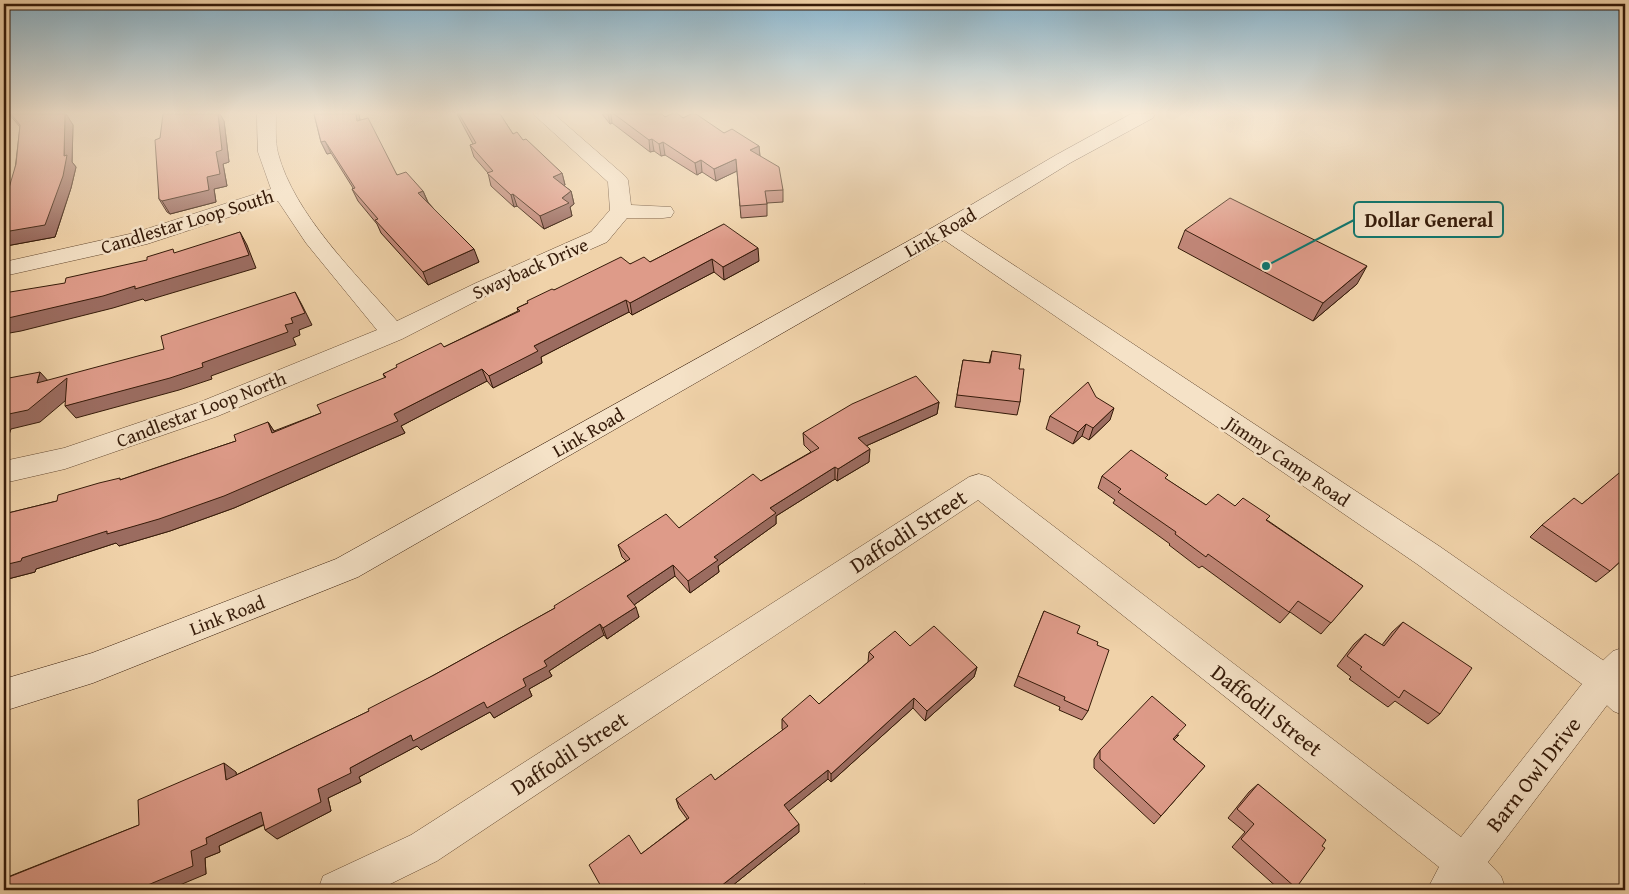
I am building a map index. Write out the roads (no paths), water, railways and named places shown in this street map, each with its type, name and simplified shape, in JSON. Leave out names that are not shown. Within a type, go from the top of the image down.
[{"type":"street","points":[[269,156],[283,192]]},
{"type":"street","points":[[590,156],[618,180],[622,211],[663,212]]},
{"type":"street","name":"Link Road","points":[[4,695],[93,668],[347,568],[945,230],[1069,156]]},
{"type":"street","name":"Candlestar Loop South","points":[[4,269],[139,239],[283,192],[314,238],[393,332]]},
{"type":"street","name":"Swayback Drive","points":[[393,332],[484,288],[598,237],[622,211]]},
{"type":"street","name":"Jimmy Camp Road","points":[[945,230],[1428,555],[1619,681]]},
{"type":"street","name":"Candlestar Loop North","points":[[4,472],[65,458],[210,409],[393,332]]},
{"type":"street","name":"Daffodil Street","points":[[337,890],[424,848],[979,485],[1455,877],[1487,890]]},
{"type":"street","name":"Barn Owl Drive","points":[[1455,877],[1619,681]]},
{"type":"place","name":"Dollar General","points":[[1266,266]]}]
